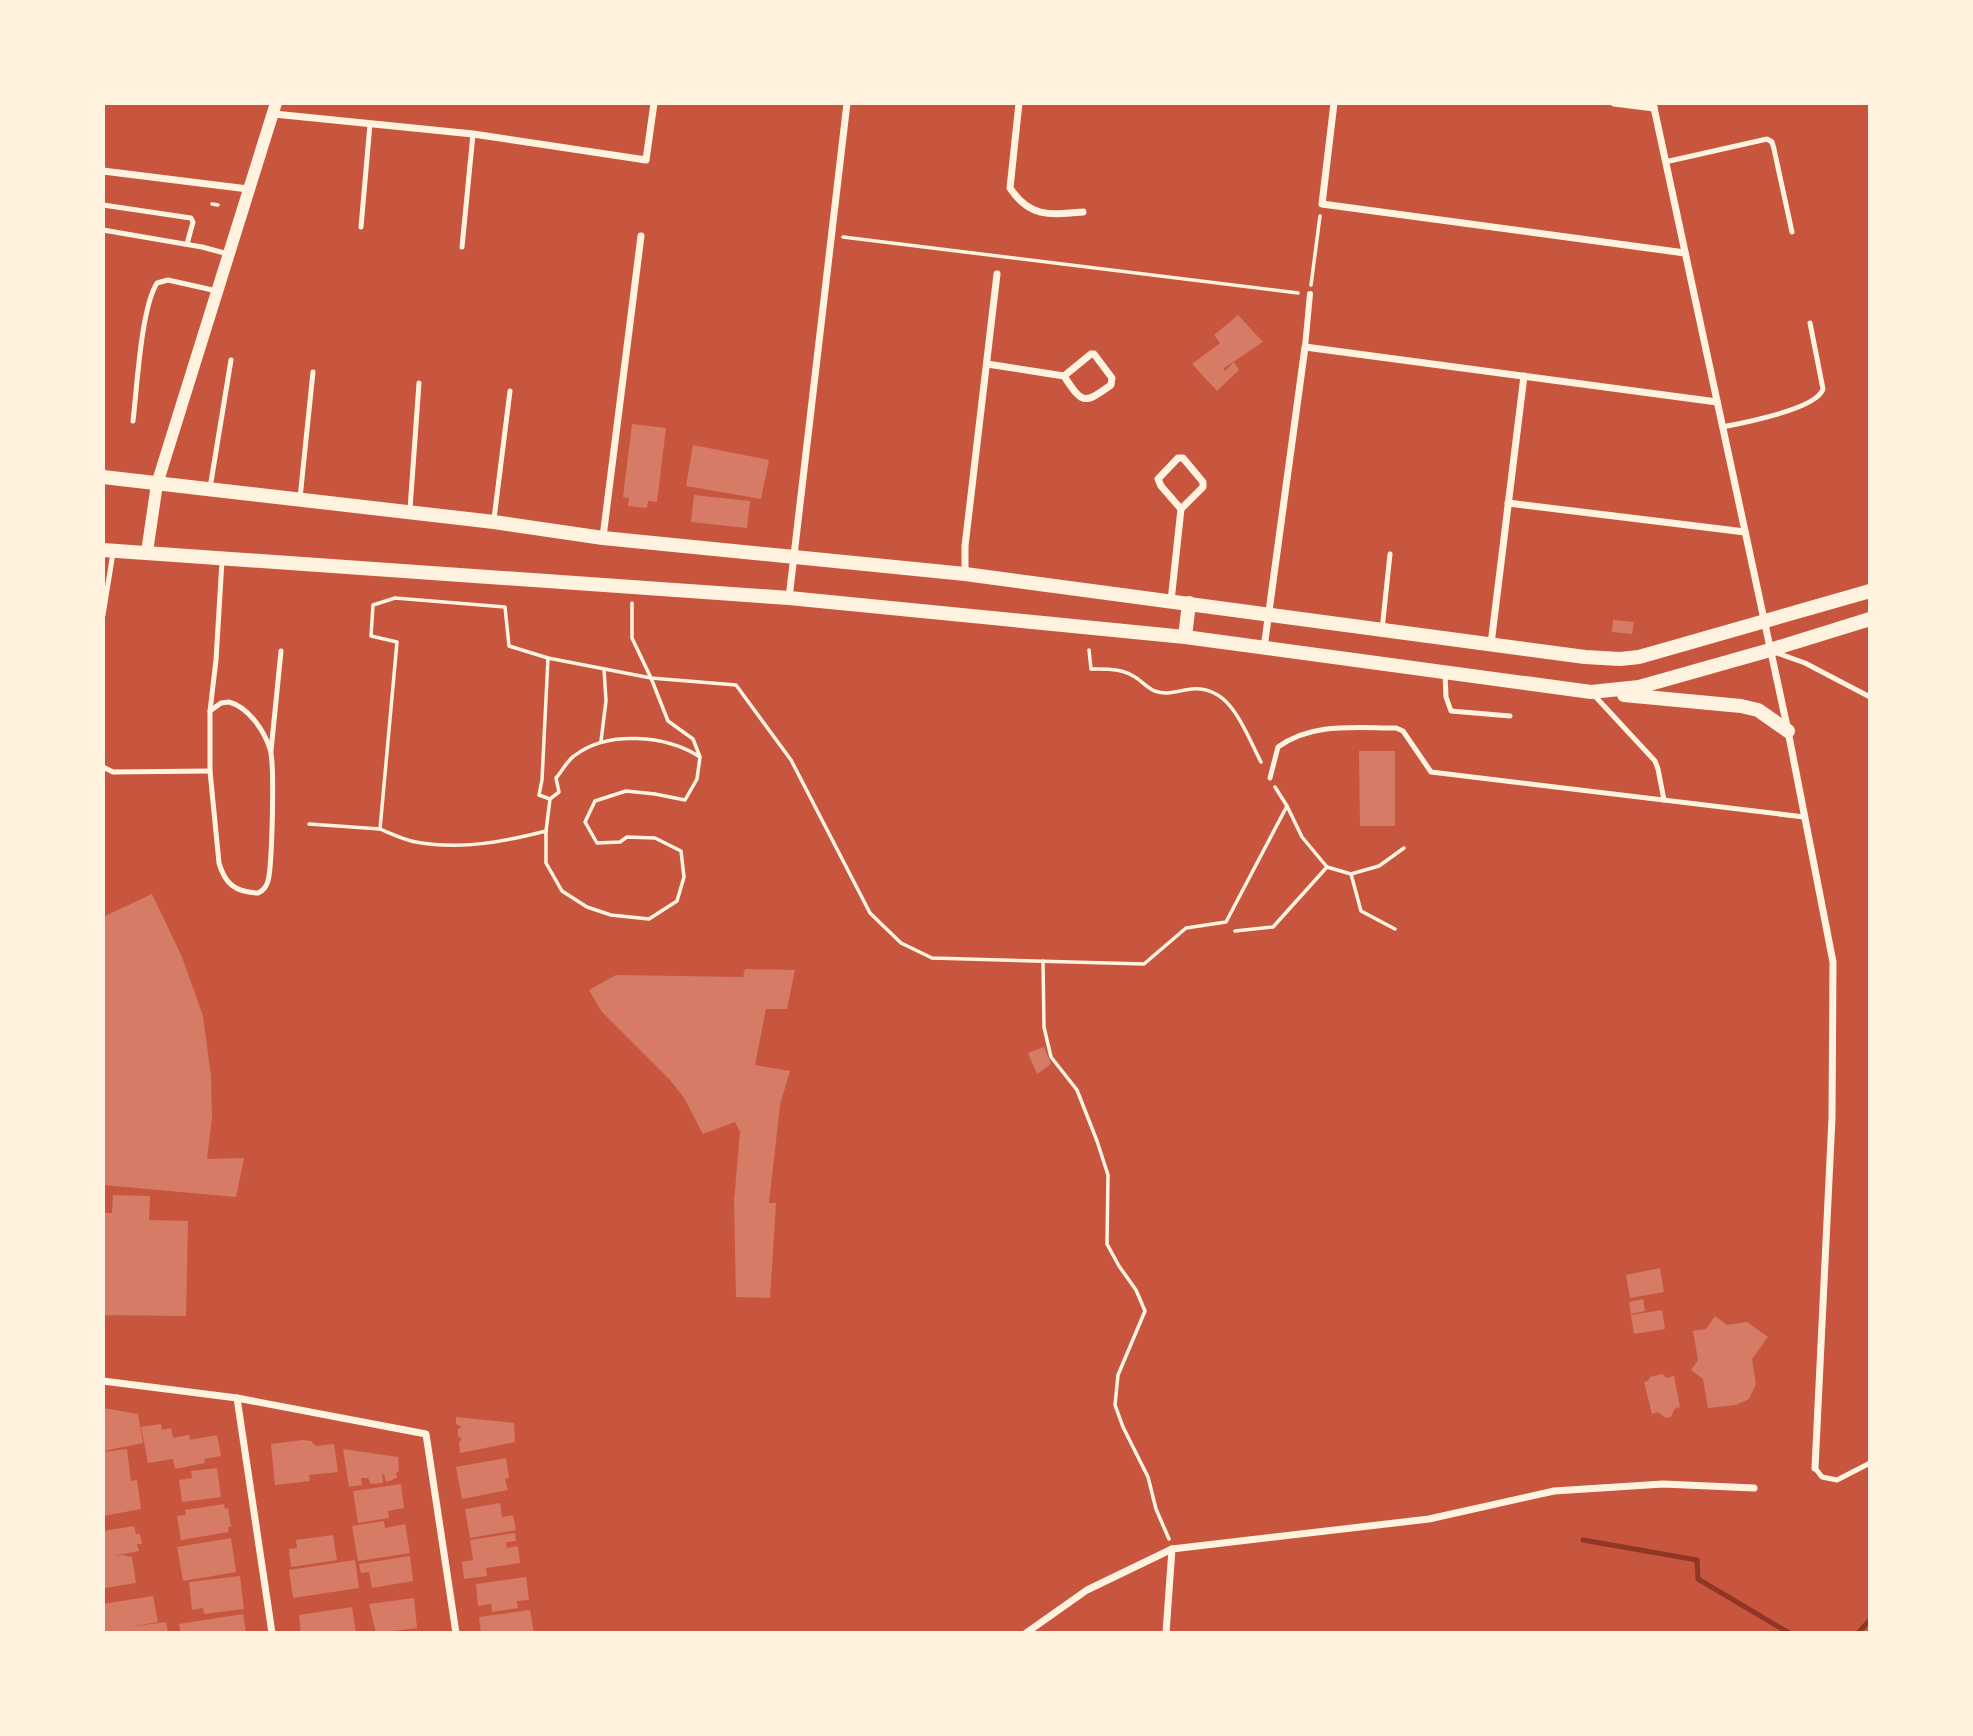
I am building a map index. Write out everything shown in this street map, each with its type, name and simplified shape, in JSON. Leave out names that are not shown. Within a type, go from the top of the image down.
[{"type":"main road","points":[[103,477],[494,522],[603,538],[965,574],[1585,657],[1639,657],[1870,591]]},
{"type":"main road","points":[[108,550],[789,598],[1185,637],[1591,692],[1741,706],[1758,710],[1788,731]]},
{"type":"main road","points":[[1185,637],[1189,603]]},
{"type":"main road","points":[[1591,692],[1639,687],[1870,619]]},
{"type":"street","points":[[147,552],[158,484],[275,108],[370,124],[472,134],[646,160],[654,103]]},
{"type":"street","points":[[789,598],[847,103]]},
{"type":"street","points":[[1019,103],[1010,188],[1019,201],[1034,212],[1083,212]]},
{"type":"street","points":[[1334,103],[1322,204],[1685,253]]},
{"type":"street","points":[[1614,103],[1653,106],[1788,731],[1833,962],[1832,1118],[1815,1468]]},
{"type":"street","points":[[103,171],[248,190]]},
{"type":"street","points":[[603,538],[640,236]]},
{"type":"street","points":[[965,574],[965,546],[997,274]]},
{"type":"street","points":[[1264,648],[1310,294]]},
{"type":"street","points":[[1305,347],[1717,402]]},
{"type":"street","points":[[987,364],[1064,376],[1079,395],[1090,400],[1111,385],[1112,378],[1094,354],[1064,376]]},
{"type":"street","points":[[1490,645],[1524,376]]},
{"type":"street","points":[[1171,601],[1181,509],[1203,488],[1203,482],[1182,458],[1178,458],[1158,479],[1181,509]]},
{"type":"street","points":[[1508,503],[1745,532]]},
{"type":"street","points":[[103,1381],[237,1398],[426,1434],[456,1633]]},
{"type":"street","points":[[237,1398],[272,1633]]},
{"type":"street","points":[[1026,1633],[1087,1590],[1172,1549],[1429,1519],[1554,1491],[1662,1484],[1754,1488]]},
{"type":"street","points":[[1166,1633],[1172,1549]]},
{"type":"lane","points":[[361,227],[370,124]]},
{"type":"lane","points":[[462,247],[472,134]]},
{"type":"lane","points":[[1665,162],[1767,139],[1772,142],[1774,149],[1791,232]]},
{"type":"lane","points":[[103,205],[191,218],[193,222],[187,244]]},
{"type":"lane","points":[[103,230],[228,254]]},
{"type":"lane","points":[[133,421],[146,311],[151,292],[157,283],[168,281],[217,291]]},
{"type":"lane","points":[[1723,427],[1808,404],[1822,394],[1810,323]]},
{"type":"lane","points":[[210,491],[231,360]]},
{"type":"lane","points":[[300,501],[313,372]]},
{"type":"lane","points":[[410,513],[419,383]]},
{"type":"lane","points":[[494,522],[510,391]]},
{"type":"lane","points":[[103,615],[108,550]]},
{"type":"lane","points":[[1382,630],[1390,554]]},
{"type":"lane","points":[[222,558],[210,712],[210,771],[219,863],[223,877],[235,888],[258,893],[267,884],[270,868],[271,751],[281,651]]},
{"type":"lane","points":[[1770,650],[1805,663],[1870,697]]},
{"type":"lane","points":[[1446,673],[1446,697],[1451,711],[1510,716]]},
{"type":"lane","points":[[1591,692],[1655,761],[1664,800]]},
{"type":"lane","points":[[210,712],[221,703],[240,705],[252,718],[271,751]]},
{"type":"lane","points":[[1270,778],[1278,747],[1293,736],[1312,730],[1340,727],[1396,728],[1403,731],[1431,772],[1804,817]]},
{"type":"lane","points":[[103,767],[113,772],[210,771]]},
{"type":"lane","points":[[1815,1468],[1822,1477],[1836,1480],[1870,1463]]},
{"type":"path","points":[[831,235],[1310,294],[1322,204]]},
{"type":"path","points":[[632,587],[632,638],[668,721],[693,739],[700,757],[697,779],[685,800],[626,791],[595,801],[585,822],[597,843],[620,842],[627,837],[655,838],[681,851],[684,877],[677,901],[649,919],[611,915],[587,907],[562,891],[546,863],[546,831],[550,799],[559,792],[556,778],[572,757],[601,741],[628,737],[683,746],[700,757]]},
{"type":"path","points":[[380,829],[397,642],[371,636],[373,605],[395,598],[505,607],[509,646],[548,658],[651,678],[736,685],[791,760],[870,913],[901,943],[932,958],[1144,964],[1186,929],[1226,922],[1287,806]]},
{"type":"path","points":[[1089,650],[1091,669],[1117,669],[1134,676],[1153,691],[1166,694],[1211,689],[1228,701],[1303,837],[1327,867],[1351,874],[1379,866],[1404,848]]},
{"type":"path","points":[[548,658],[539,795],[550,799]]},
{"type":"path","points":[[601,741],[606,701],[604,668]]},
{"type":"path","points":[[309,824],[380,829],[414,842],[465,846],[502,842],[546,831]]},
{"type":"path","points":[[1235,931],[1273,927],[1327,867]]},
{"type":"path","points":[[1351,874],[1361,911],[1395,929]]},
{"type":"path","points":[[1043,961],[1044,1027],[1051,1057],[1077,1090],[1097,1141],[1108,1175],[1107,1244],[1136,1290],[1145,1311],[1118,1375],[1115,1405],[1148,1477],[1156,1510],[1172,1549]]},
{"type":"building","points":[[1238,315],[1263,342],[1224,368],[1225,371],[1234,362],[1239,370],[1217,391],[1192,364],[1220,343],[1214,335]]},
{"type":"building","points":[[632,424],[666,428],[657,502],[648,501],[647,508],[628,506],[629,498],[623,497]]},
{"type":"building","points":[[693,445],[769,460],[761,499],[686,486]]},
{"type":"building","points":[[694,495],[750,501],[747,528],[691,522]]},
{"type":"building","points":[[1613,620],[1634,622],[1632,634],[1612,632]]},
{"type":"building","points":[[1359,751],[1395,751],[1395,826],[1360,826]]},
{"type":"building","points":[[152,894],[182,957],[203,1016],[211,1076],[212,1117],[207,1159],[244,1158],[236,1197],[103,1185],[103,917]]},
{"type":"building","points":[[745,969],[795,970],[787,1009],[766,1009],[755,1065],[790,1071],[780,1105],[769,1203],[776,1203],[770,1298],[736,1297],[734,1201],[740,1132],[735,1122],[703,1134],[684,1098],[670,1080],[602,1012],[589,990],[616,975],[743,977]]},
{"type":"building","points":[[1044,1047],[1051,1064],[1037,1074],[1028,1053]]},
{"type":"building","points":[[113,1195],[150,1196],[149,1220],[188,1221],[186,1316],[103,1315],[103,1213],[112,1213]]},
{"type":"building","points":[[1660,1268],[1664,1292],[1630,1298],[1626,1275]]},
{"type":"building","points":[[1643,1299],[1645,1311],[1631,1314],[1629,1302]]},
{"type":"building","points":[[1662,1310],[1665,1329],[1634,1334],[1631,1315]]},
{"type":"building","points":[[1715,1316],[1727,1325],[1747,1322],[1768,1337],[1752,1359],[1756,1384],[1749,1399],[1736,1405],[1708,1408],[1703,1379],[1691,1370],[1698,1360],[1693,1331],[1706,1329]]},
{"type":"building","points":[[1662,1374],[1667,1378],[1674,1376],[1680,1407],[1674,1409],[1671,1417],[1666,1418],[1658,1412],[1652,1414],[1644,1382],[1650,1377]]},
{"type":"building","points":[[103,1408],[138,1414],[143,1443],[103,1451]]},
{"type":"building","points":[[456,1417],[514,1423],[515,1442],[460,1453],[459,1442],[462,1439],[458,1436],[458,1429],[462,1427],[456,1424]]},
{"type":"building","points":[[161,1424],[162,1430],[171,1428],[173,1438],[189,1435],[190,1440],[217,1435],[221,1456],[204,1459],[205,1463],[175,1469],[173,1459],[148,1463],[141,1427]]},
{"type":"building","points":[[311,1441],[316,1446],[334,1444],[338,1472],[309,1475],[310,1481],[275,1485],[271,1444]]},
{"type":"building","points":[[127,1449],[131,1481],[137,1480],[141,1509],[103,1516],[103,1452]]},
{"type":"building","points":[[343,1449],[398,1457],[397,1478],[386,1482],[382,1473],[383,1483],[371,1484],[368,1478],[361,1478],[362,1485],[349,1487]]},
{"type":"building","points":[[506,1458],[509,1478],[505,1479],[508,1490],[462,1499],[456,1467]]},
{"type":"building","points":[[217,1468],[221,1497],[182,1502],[179,1480],[192,1478],[191,1471]]},
{"type":"building","points":[[401,1484],[404,1508],[388,1511],[389,1518],[358,1523],[353,1491]]},
{"type":"building","points":[[500,1503],[502,1517],[513,1515],[516,1530],[470,1538],[465,1509]]},
{"type":"building","points":[[224,1504],[225,1509],[228,1508],[231,1527],[228,1527],[229,1532],[181,1540],[177,1516],[186,1515],[185,1510]]},
{"type":"building","points":[[384,1521],[385,1528],[405,1524],[410,1553],[358,1561],[352,1526]]},
{"type":"building","points":[[134,1526],[136,1534],[140,1534],[142,1544],[137,1544],[139,1551],[112,1556],[132,1557],[136,1583],[105,1588],[103,1531]]},
{"type":"building","points":[[515,1533],[516,1541],[506,1542],[507,1548],[518,1546],[520,1563],[486,1568],[487,1576],[464,1579],[462,1562],[473,1560],[470,1540]]},
{"type":"building","points":[[333,1535],[337,1560],[291,1567],[289,1549],[297,1548],[296,1540]]},
{"type":"building","points":[[231,1538],[236,1572],[183,1581],[177,1547]]},
{"type":"building","points":[[410,1556],[413,1581],[372,1588],[369,1572],[361,1573],[359,1564]]},
{"type":"building","points":[[355,1560],[359,1588],[293,1598],[289,1570]]},
{"type":"building","points":[[240,1576],[244,1609],[204,1614],[203,1608],[192,1610],[189,1582]]},
{"type":"building","points":[[526,1577],[529,1600],[517,1601],[518,1608],[492,1612],[491,1604],[478,1606],[476,1584]]},
{"type":"building","points":[[153,1596],[158,1622],[129,1627],[166,1622],[168,1633],[103,1633],[103,1604]]},
{"type":"building","points":[[414,1598],[417,1628],[376,1633],[369,1604]]},
{"type":"building","points":[[352,1607],[356,1633],[301,1633],[299,1615]]},
{"type":"building","points":[[530,1610],[534,1633],[481,1633],[479,1617]]},
{"type":"building","points":[[243,1614],[246,1633],[181,1633],[179,1624]]},
{"type":"waterway","points":[[1583,1540],[1697,1560],[1698,1579],[1789,1633]]},
{"type":"waterway","points":[[1858,1633],[1870,1620]]}]
